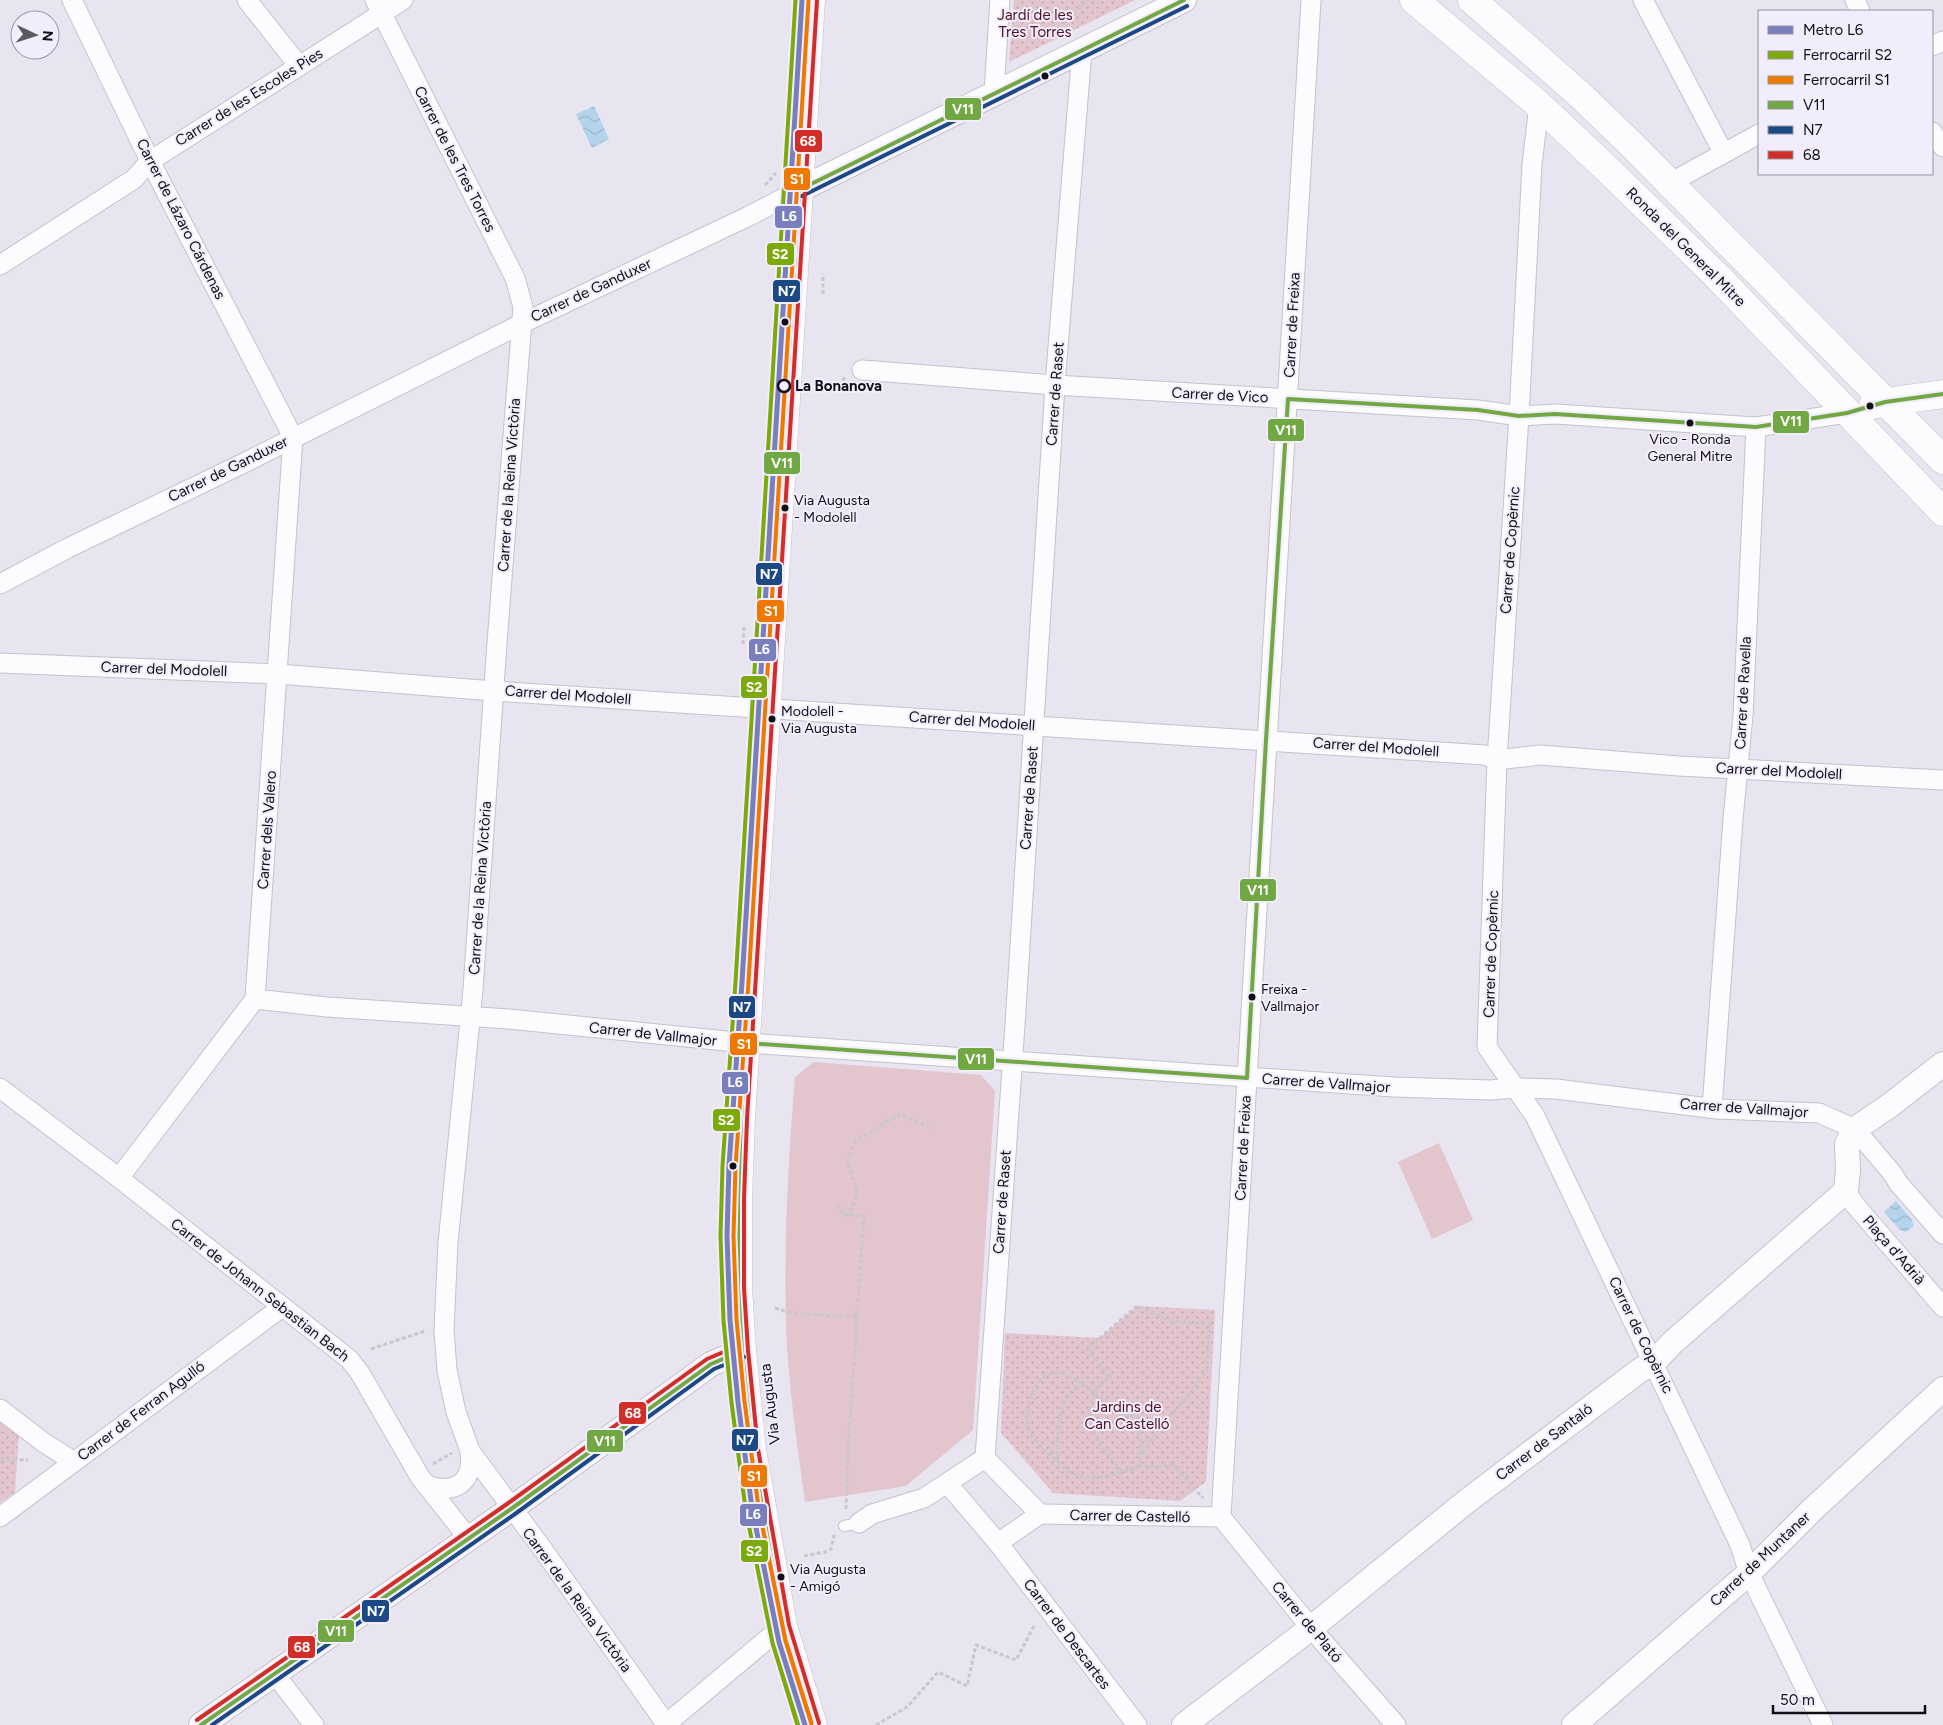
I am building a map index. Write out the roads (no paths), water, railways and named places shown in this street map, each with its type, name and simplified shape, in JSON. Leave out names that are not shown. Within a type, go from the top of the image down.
[{"type":"main road","name":"Via Augusta","points":[[811,0],[746,1043],[738,1198],[738,1270],[742,1351],[752,1450],[783,1626],[813,1725]]},
{"type":"main road","name":"Ronda del General Mitre","points":[[1414,0],[1539,105],[1608,169],[1718,277],[1810,372],[1847,414],[1943,512]]},
{"type":"main road","points":[[1472,0],[1578,94],[1670,183],[1943,460]]},
{"type":"main road","points":[[1539,105],[1544,63]]},
{"type":"main road","points":[[1847,414],[1885,402],[1943,394]]},
{"type":"street","name":"Carrer de Lázaro Cárdenas","points":[[72,0],[150,161],[293,437]]},
{"type":"street","points":[[247,0],[299,66]]},
{"type":"street","name":"Carrer de les Escoles Pies","points":[[0,265],[134,179],[150,161],[299,66],[378,7],[402,0]]},
{"type":"street","points":[[994,92],[1000,0]]},
{"type":"street","name":"Carrer de Ganduxer","points":[[0,584],[68,548],[246,462],[523,323],[747,217],[994,92],[1184,0]]},
{"type":"street","name":"Carrer de Freixa","points":[[1221,1518],[1311,0]]},
{"type":"street","points":[[1643,0],[1723,152]]},
{"type":"street","name":"Carrer de les Tres Torres","points":[[378,7],[515,278],[523,307],[523,323]]},
{"type":"street","name":"Carrer de Raset","points":[[985,1458],[1055,385],[1082,50]]},
{"type":"street","name":"Carrer de Copèrnic","points":[[1539,105],[1532,165],[1519,416],[1497,760],[1488,1046],[1535,1116],[1654,1362],[1740,1545],[1749,1573],[1823,1725]]},
{"type":"street","points":[[1933,133],[1943,147]]},
{"type":"street","points":[[1670,183],[1723,152],[1758,134]]},
{"type":"street","name":"Carrer de la Reina Victòria","points":[[426,1485],[445,1490],[461,1483],[469,1472],[461,1452],[447,1370],[444,1330],[448,1243],[470,1016],[519,349],[523,323]]},
{"type":"street","name":"Carrer de Vico","points":[[862,370],[1055,385],[1478,410],[1519,416],[1555,414],[1756,427],[1847,414]]},
{"type":"street","name":"Carrer de Ravella","points":[[1712,1108],[1743,716],[1756,427]]},
{"type":"street","name":"Carrer dels Valero","points":[[255,999],[293,437]]},
{"type":"street","name":"Carrer del Modolell","points":[[0,664],[278,674],[494,691],[767,707],[1485,755],[1497,760],[1540,755],[1738,769],[1943,780]]},
{"type":"street","points":[[119,1178],[255,999]]},
{"type":"street","name":"Carrer de Vallmajor","points":[[255,999],[470,1016],[746,1043],[1247,1078],[1394,1088],[1556,1089],[1717,1109],[1819,1113],[1855,1129]]},
{"type":"street","points":[[1846,1191],[1848,1170],[1847,1144],[1855,1129],[1889,1106],[1943,1064]]},
{"type":"street","name":"Carrer de Johann Sebastian Bach","points":[[0,1088],[119,1178],[349,1359],[360,1372],[426,1485],[469,1539]]},
{"type":"street","points":[[1855,1129],[1892,1173],[1898,1184],[1943,1234]]},
{"type":"street","name":"Carrer de Santaló","points":[[1184,1725],[1311,1628],[1467,1501],[1639,1370],[1654,1362],[1672,1343],[1846,1191]]},
{"type":"street","name":"Plaça d'Adrià","points":[[1846,1191],[1855,1206],[1943,1307]]},
{"type":"street","name":"Carrer de Ferran Agulló","points":[[0,1517],[282,1307]]},
{"type":"street","points":[[201,1725],[469,1539],[711,1364],[742,1351]]},
{"type":"street","name":"Carrer de Muntaner","points":[[1574,1725],[1749,1573],[1807,1515],[1943,1389]]},
{"type":"street","points":[[0,1409],[43,1442],[74,1462]]},
{"type":"street","name":"Carrer de la Reina Victòria","points":[[461,1452],[511,1509],[544,1551],[665,1725]]},
{"type":"street","points":[[852,1525],[872,1514],[924,1498],[985,1458],[1040,1514],[998,1543]]},
{"type":"street","name":"Carrer de Descartes","points":[[947,1483],[998,1543],[1137,1725]]},
{"type":"street","name":"Carrer de Castelló","points":[[1040,1514],[1221,1518]]},
{"type":"street","name":"Carrer de Plató","points":[[1221,1518],[1311,1628],[1396,1725]]},
{"type":"street","points":[[665,1725],[783,1626]]},
{"type":"street","points":[[274,1673],[314,1725]]},
{"type":"water","points":[[594,106],[609,139],[592,148],[576,114]]},
{"type":"water","points":[[1896,1201],[1912,1220],[1914,1226],[1906,1232],[1900,1230],[1884,1212]]},
{"type":"metro line","name":"L6","points":[[802,0],[729,1166],[727,1236],[730,1320],[738,1402],[752,1508],[779,1642],[805,1725]]},
{"type":"rail line","name":"S2","points":[[796,0],[723,1166],[721,1236],[724,1321],[732,1403],[746,1509],[773,1643],[798,1725]]},
{"type":"rail line","name":"S1","points":[[808,0],[735,1166],[733,1236],[736,1320],[744,1401],[758,1507],[785,1640],[811,1723]]},
{"type":"place","name":"La Bonanova","points":[[784,386]]},
{"type":"place","name":"Vico - Ronda General Mitre","points":[[1690,423]]},
{"type":"place","name":"Via Augusta - Modolell","points":[[785,508]]},
{"type":"place","name":"Modolell - Via Augusta","points":[[772,719]]},
{"type":"place","name":"Freixa - Vallmajor","points":[[1252,997]]},
{"type":"place","name":"Via Augusta - Amigó","points":[[781,1577]]},
{"type":"park label","name":"Jardí de les Tres Torres","points":[[1035,24]]},
{"type":"park label","name":"Jardins de Can Castelló","points":[[1127,1416]]}]
